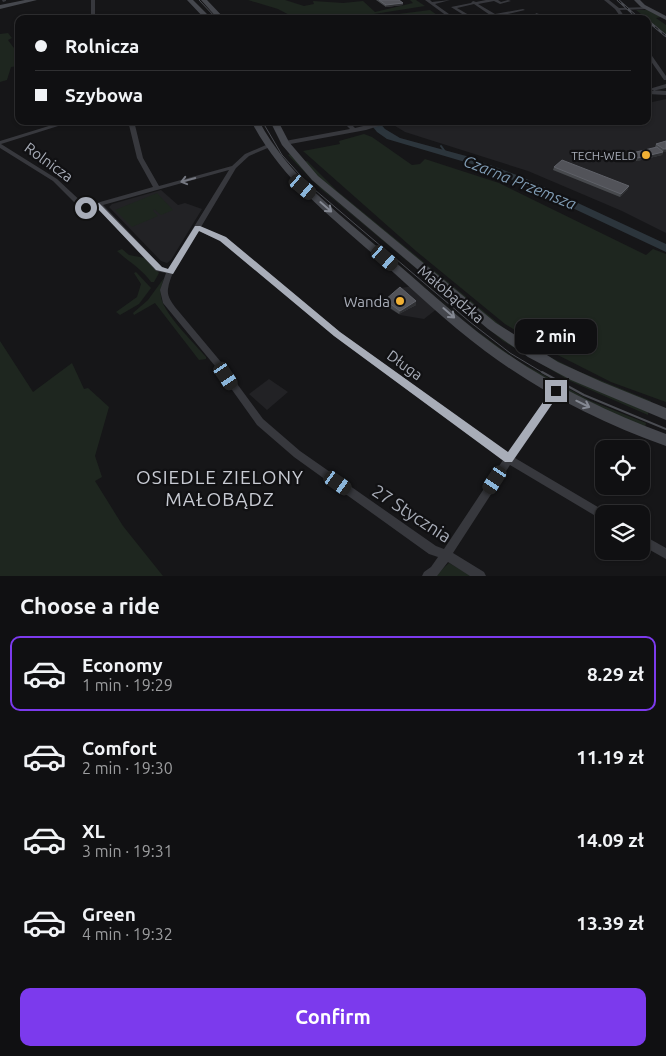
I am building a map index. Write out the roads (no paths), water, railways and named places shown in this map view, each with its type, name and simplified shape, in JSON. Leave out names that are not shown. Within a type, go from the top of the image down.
[{"type":"street","points":[[3,3],[34,0]]},
{"type":"street","points":[[93,0],[94,15]]},
{"type":"street","points":[[190,0],[205,15]]},
{"type":"street","points":[[204,0],[218,15]]},
{"type":"street","points":[[429,1],[448,0]]},
{"type":"street","points":[[466,15],[453,7],[473,1],[494,0],[500,3],[509,1]]},
{"type":"street","points":[[606,0],[621,15]]},
{"type":"street","points":[[637,0],[645,7],[666,18]]},
{"type":"street","points":[[429,1],[448,15]]},
{"type":"street","points":[[473,1],[494,15],[523,10]]},
{"type":"street","points":[[616,8],[645,7]]},
{"type":"street","points":[[651,58],[666,79]]},
{"type":"street","points":[[651,90],[666,88]]},
{"type":"street","points":[[651,90],[666,93]]},
{"type":"street","points":[[0,144],[59,125]]},
{"type":"street","points":[[132,125],[140,158],[157,188]]},
{"type":"street","name":"Małobądzka","points":[[257,125],[268,146],[283,166],[303,187],[506,360],[556,391],[615,420],[666,440]]},
{"type":"street","name":"Małobądzka","points":[[276,125],[285,143],[315,178],[465,305],[512,341],[582,381],[666,414]]},
{"type":"street","points":[[349,125],[354,130]]},
{"type":"street","points":[[230,170],[99,205],[159,269],[170,272],[198,228],[230,170],[247,155],[268,146],[382,125]]},
{"type":"street","name":"Rolnicza","points":[[0,144],[55,180],[82,207],[90,208],[99,205]]},
{"type":"street","points":[[152,179],[170,185]]},
{"type":"street","name":"Długa","points":[[198,228],[223,239],[337,334],[509,459],[595,511]]},
{"type":"street","name":"27 Stycznia","points":[[170,272],[164,290],[166,300],[172,310],[218,364],[260,422],[297,454],[433,550],[446,555],[480,576]]},
{"type":"street","points":[[428,576],[435,571],[556,391]]},
{"type":"street","points":[[650,544],[666,554]]},
{"type":"water","points":[[371,125],[382,125],[400,138],[466,156],[522,177],[666,244],[666,252],[482,167],[387,139]]},
{"type":"waterway","name":"Czarna Przemsza","points":[[441,146],[446,153]]},
{"type":"tram line","points":[[199,0],[213,15]]},
{"type":"tram line","points":[[264,125],[282,155],[308,184],[470,322],[510,353],[545,374]]},
{"type":"tram line","points":[[542,372],[584,395],[666,429]]},
{"type":"railway","points":[[618,0],[635,15]]},
{"type":"railway","points":[[651,24],[666,36]]},
{"type":"place","name":"TECH-WELD","points":[[646,155]]},
{"type":"place","name":"Wanda","points":[[400,301]]},
{"type":"district","name":"OSIEDLE ZIELONY MAŁOBĄDZ","points":[[220,488]]}]
